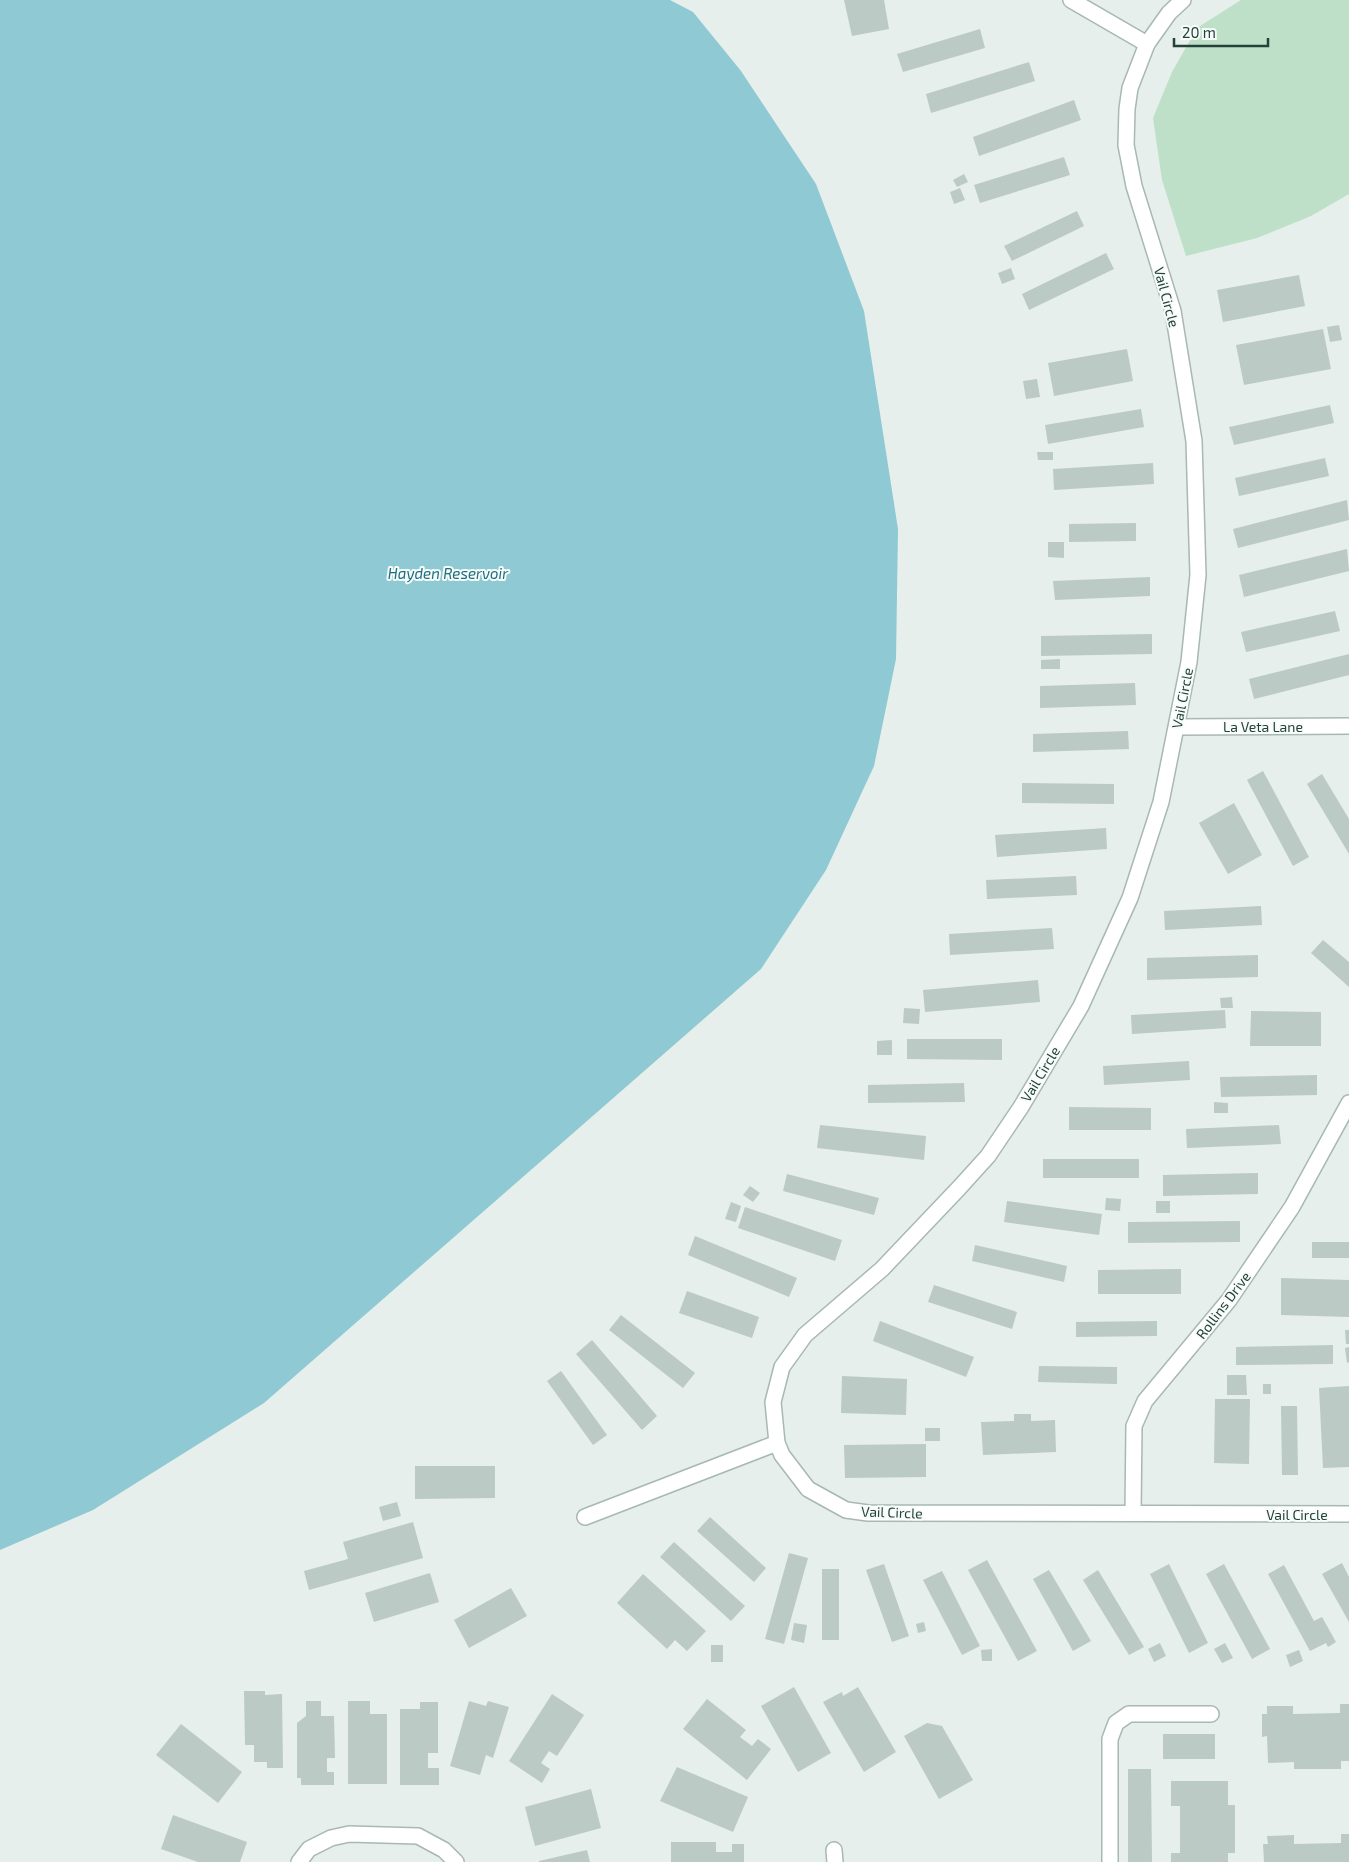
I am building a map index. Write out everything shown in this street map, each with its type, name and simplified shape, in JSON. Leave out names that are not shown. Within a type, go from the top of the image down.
[{"type":"street","points":[[1071,0],[1147,44]]},
{"type":"street","name":"Vail Circle","points":[[1183,0],[1169,13],[1147,44],[1130,88],[1126,109],[1126,145],[1134,186],[1173,311],[1194,442],[1198,575],[1189,662],[1161,802],[1130,898],[1081,1006],[1021,1107],[988,1156],[882,1270],[805,1335],[782,1367],[773,1402],[777,1443],[782,1455],[808,1489],[846,1510],[868,1513],[1349,1514]]},
{"type":"street","name":"La Veta Lane","points":[[1177,727],[1349,726]]},
{"type":"street","name":"Rollins Drive","points":[[1133,1513],[1134,1426],[1145,1401],[1229,1300],[1292,1207],[1349,1103]]},
{"type":"street","points":[[585,1517],[777,1443]]},
{"type":"street","points":[[1110,1862],[1110,1739],[1116,1723],[1129,1714],[1211,1714]]},
{"type":"street","points":[[299,1862],[309,1849],[331,1838],[349,1834],[418,1836],[444,1850],[456,1862]]},
{"type":"green space","points":[[1241,0],[1349,0],[1349,194],[1311,216],[1257,238],[1186,256],[1162,180],[1153,118],[1172,72],[1197,28]]},
{"type":"water","name":"Hayden Reservoir","points":[[0,0],[670,0],[693,12],[741,71],[816,184],[864,311],[898,529],[896,659],[874,766],[826,870],[761,969],[264,1403],[93,1510],[0,1550]]},
{"type":"building","points":[[844,0],[884,0],[889,29],[852,36]]},
{"type":"building","points":[[980,29],[985,48],[903,72],[897,54]]},
{"type":"building","points":[[1029,62],[1035,81],[931,113],[926,94]]},
{"type":"building","points":[[1074,100],[1081,120],[979,156],[973,137]]},
{"type":"building","points":[[1064,157],[1070,175],[980,203],[974,185]]},
{"type":"building","points":[[964,174],[968,182],[957,187],[953,180]]},
{"type":"building","points":[[960,188],[965,200],[954,204],[950,192]]},
{"type":"building","points":[[1077,211],[1084,226],[1012,261],[1004,246]]},
{"type":"building","points":[[1106,253],[1114,269],[1029,310],[1022,294]]},
{"type":"building","points":[[1011,268],[1015,279],[1002,284],[998,273]]},
{"type":"building","points":[[1299,275],[1305,306],[1223,322],[1217,290]]},
{"type":"building","points":[[1339,325],[1342,340],[1330,342],[1327,327]]},
{"type":"building","points":[[1323,329],[1331,369],[1244,385],[1236,345]]},
{"type":"building","points":[[1127,349],[1133,381],[1054,396],[1048,363]]},
{"type":"building","points":[[1037,379],[1040,397],[1026,399],[1023,381]]},
{"type":"building","points":[[1330,405],[1334,423],[1234,445],[1229,427]]},
{"type":"building","points":[[1141,409],[1144,427],[1048,444],[1045,425]]},
{"type":"building","points":[[1037,452],[1053,452],[1053,460],[1038,460]]},
{"type":"building","points":[[1325,458],[1329,476],[1239,496],[1235,478]]},
{"type":"building","points":[[1153,463],[1154,484],[1054,490],[1053,469]]},
{"type":"building","points":[[1347,500],[1349,520],[1238,548],[1233,529]]},
{"type":"building","points":[[1136,523],[1136,541],[1069,542],[1069,524]]},
{"type":"building","points":[[1048,542],[1064,542],[1064,558],[1048,557]]},
{"type":"building","points":[[1347,549],[1349,571],[1244,597],[1239,575]]},
{"type":"building","points":[[1150,577],[1150,596],[1055,600],[1053,581]]},
{"type":"building","points":[[1335,611],[1340,631],[1246,652],[1241,632]]},
{"type":"building","points":[[1152,634],[1152,654],[1041,656],[1041,636]]},
{"type":"building","points":[[1349,654],[1349,675],[1254,699],[1249,679]]},
{"type":"building","points":[[1060,659],[1060,669],[1041,669],[1041,660]]},
{"type":"building","points":[[1135,683],[1136,705],[1040,708],[1040,686]]},
{"type":"building","points":[[1128,731],[1129,749],[1033,752],[1033,734]]},
{"type":"building","points":[[1263,771],[1309,857],[1293,866],[1247,780]]},
{"type":"building","points":[[1322,774],[1349,819],[1349,854],[1307,784]]},
{"type":"building","points":[[1022,783],[1114,784],[1114,804],[1022,803]]},
{"type":"building","points":[[1234,803],[1262,855],[1228,874],[1199,823]]},
{"type":"building","points":[[1106,828],[1107,849],[997,857],[995,835]]},
{"type":"building","points":[[1076,876],[1077,895],[987,899],[986,880]]},
{"type":"building","points":[[1261,906],[1262,925],[1165,930],[1164,911]]},
{"type":"building","points":[[1052,928],[1054,949],[950,955],[949,934]]},
{"type":"building","points":[[1323,940],[1349,962],[1349,987],[1311,953]]},
{"type":"building","points":[[1258,955],[1258,977],[1147,980],[1147,958]]},
{"type":"building","points":[[1038,980],[1040,1002],[925,1012],[923,990]]},
{"type":"building","points":[[1232,997],[1233,1008],[1221,1008],[1220,998]]},
{"type":"building","points":[[904,1008],[920,1009],[919,1024],[903,1023]]},
{"type":"building","points":[[1225,1010],[1226,1028],[1132,1034],[1131,1015]]},
{"type":"building","points":[[1251,1011],[1321,1012],[1321,1046],[1250,1046]]},
{"type":"building","points":[[907,1039],[1002,1039],[1002,1060],[907,1059]]},
{"type":"building","points":[[892,1040],[892,1055],[877,1055],[877,1041]]},
{"type":"building","points":[[1189,1061],[1190,1080],[1104,1085],[1103,1066]]},
{"type":"building","points":[[1317,1075],[1317,1095],[1221,1097],[1220,1077]]},
{"type":"building","points":[[964,1083],[965,1102],[868,1103],[868,1085]]},
{"type":"building","points":[[1214,1102],[1228,1103],[1228,1113],[1214,1113]]},
{"type":"building","points":[[1069,1107],[1151,1108],[1151,1130],[1069,1130]]},
{"type":"building","points":[[820,1125],[926,1136],[924,1160],[817,1148]]},
{"type":"building","points":[[1279,1125],[1281,1144],[1187,1148],[1186,1129]]},
{"type":"building","points":[[1043,1159],[1139,1159],[1139,1178],[1043,1178]]},
{"type":"building","points":[[1258,1173],[1258,1194],[1163,1196],[1163,1175]]},
{"type":"building","points":[[787,1174],[879,1198],[874,1215],[783,1191]]},
{"type":"building","points":[[750,1186],[760,1193],[753,1202],[743,1195]]},
{"type":"building","points":[[1106,1198],[1121,1199],[1120,1211],[1105,1210]]},
{"type":"building","points":[[1007,1201],[1102,1214],[1099,1235],[1004,1222]]},
{"type":"building","points":[[1156,1201],[1170,1201],[1170,1213],[1156,1213]]},
{"type":"building","points":[[731,1202],[741,1206],[736,1222],[725,1219]]},
{"type":"building","points":[[745,1207],[842,1240],[835,1261],[738,1228]]},
{"type":"building","points":[[1240,1221],[1240,1242],[1128,1243],[1128,1222]]},
{"type":"building","points":[[695,1236],[797,1278],[789,1297],[688,1255]]},
{"type":"building","points":[[1312,1242],[1349,1242],[1349,1258],[1312,1258]]},
{"type":"building","points":[[975,1245],[1067,1266],[1064,1282],[972,1261]]},
{"type":"building","points":[[1181,1269],[1181,1294],[1098,1294],[1098,1270]]},
{"type":"building","points":[[1281,1278],[1349,1280],[1349,1317],[1281,1315]]},
{"type":"building","points":[[934,1285],[1017,1312],[1012,1329],[928,1302]]},
{"type":"building","points":[[687,1291],[759,1317],[752,1338],[679,1313]]},
{"type":"building","points":[[621,1315],[695,1373],[683,1388],[609,1330]]},
{"type":"building","points":[[880,1321],[974,1357],[966,1377],[873,1341]]},
{"type":"building","points":[[1157,1321],[1157,1336],[1076,1337],[1076,1322]]},
{"type":"building","points":[[1345,1330],[1349,1330],[1349,1344],[1346,1344]]},
{"type":"building","points":[[592,1340],[657,1416],[642,1430],[576,1354]]},
{"type":"building","points":[[1333,1345],[1333,1364],[1236,1365],[1236,1347]]},
{"type":"building","points":[[1349,1347],[1349,1362],[1347,1363],[1345,1348]]},
{"type":"building","points":[[1039,1366],[1117,1367],[1117,1384],[1038,1382]]},
{"type":"building","points":[[561,1371],[607,1435],[593,1445],[547,1381]]},
{"type":"building","points":[[1227,1375],[1246,1375],[1247,1395],[1227,1395]]},
{"type":"building","points":[[842,1376],[907,1379],[906,1415],[841,1413]]},
{"type":"building","points":[[1263,1384],[1271,1384],[1271,1394],[1263,1394]]},
{"type":"building","points":[[1349,1386],[1349,1467],[1323,1468],[1319,1388]]},
{"type":"building","points":[[1215,1399],[1250,1399],[1249,1464],[1214,1463]]},
{"type":"building","points":[[1281,1406],[1297,1406],[1298,1475],[1282,1475]]},
{"type":"building","points":[[1014,1414],[1031,1414],[1031,1421],[1055,1420],[1056,1452],[983,1455],[981,1422],[1014,1421]]},
{"type":"building","points":[[925,1428],[940,1428],[940,1441],[925,1441]]},
{"type":"building","points":[[926,1444],[926,1477],[845,1478],[844,1445]]},
{"type":"building","points":[[415,1466],[495,1466],[495,1498],[415,1499]]},
{"type":"building","points":[[397,1502],[401,1516],[383,1521],[379,1507]]},
{"type":"building","points":[[710,1517],[766,1568],[754,1582],[697,1531]]},
{"type":"building","points":[[413,1522],[423,1558],[309,1590],[304,1571],[348,1559],[343,1542]]},
{"type":"building","points":[[674,1542],[745,1606],[731,1621],[660,1557]]},
{"type":"building","points":[[789,1553],[808,1558],[784,1644],[765,1639]]},
{"type":"building","points":[[987,1560],[1037,1651],[1018,1661],[968,1570]]},
{"type":"building","points":[[1342,1563],[1349,1577],[1349,1622],[1322,1574]]},
{"type":"building","points":[[884,1564],[909,1636],[892,1642],[866,1570]]},
{"type":"building","points":[[1169,1564],[1208,1643],[1189,1653],[1150,1574]]},
{"type":"building","points":[[1224,1564],[1270,1649],[1252,1659],[1206,1574]]},
{"type":"building","points":[[1284,1565],[1314,1621],[1322,1617],[1336,1642],[1328,1647],[1326,1643],[1310,1651],[1268,1574]]},
{"type":"building","points":[[822,1569],[839,1569],[839,1640],[822,1640]]},
{"type":"building","points":[[1049,1570],[1091,1641],[1073,1651],[1033,1579]]},
{"type":"building","points":[[1098,1570],[1144,1647],[1129,1655],[1083,1580]]},
{"type":"building","points":[[942,1571],[980,1646],[962,1655],[923,1580]]},
{"type":"building","points":[[430,1573],[439,1602],[374,1622],[365,1593]]},
{"type":"building","points":[[643,1574],[706,1631],[687,1651],[675,1640],[667,1649],[617,1603]]},
{"type":"building","points":[[511,1588],[527,1616],[469,1648],[454,1620]]},
{"type":"building","points":[[924,1622],[926,1631],[918,1633],[916,1624]]},
{"type":"building","points":[[794,1623],[807,1625],[804,1643],[791,1640]]},
{"type":"building","points":[[1160,1643],[1166,1656],[1154,1662],[1148,1649]]},
{"type":"building","points":[[1225,1643],[1233,1658],[1222,1663],[1214,1649]]},
{"type":"building","points":[[711,1645],[723,1645],[723,1662],[711,1662]]},
{"type":"building","points":[[992,1649],[992,1661],[982,1661],[981,1650]]},
{"type":"building","points":[[1299,1650],[1303,1661],[1290,1667],[1286,1655]]},
{"type":"building","points":[[794,1687],[831,1753],[798,1772],[761,1706]]},
{"type":"building","points":[[858,1687],[896,1752],[864,1772],[823,1702],[842,1692],[843,1696]]},
{"type":"building","points":[[244,1691],[265,1691],[265,1695],[282,1694],[283,1768],[267,1768],[267,1762],[254,1762],[254,1745],[245,1745]]},
{"type":"building","points":[[552,1694],[584,1715],[557,1756],[549,1751],[541,1763],[550,1769],[542,1783],[509,1761]]},
{"type":"building","points":[[707,1699],[746,1730],[740,1737],[752,1746],[758,1739],[771,1749],[747,1780],[683,1729]]},
{"type":"building","points":[[306,1701],[321,1701],[321,1716],[334,1716],[335,1758],[327,1758],[327,1772],[334,1772],[334,1785],[301,1785],[301,1778],[297,1778],[297,1723],[306,1716]]},
{"type":"building","points":[[348,1701],[370,1701],[370,1714],[387,1714],[387,1784],[348,1784]]},
{"type":"building","points":[[469,1701],[486,1706],[488,1701],[509,1707],[493,1758],[486,1755],[480,1775],[450,1766]]},
{"type":"building","points":[[420,1702],[438,1702],[438,1753],[428,1753],[428,1768],[439,1768],[439,1785],[400,1785],[400,1709],[420,1709]]},
{"type":"building","points":[[1340,1704],[1349,1704],[1349,1761],[1341,1761],[1341,1769],[1294,1769],[1294,1762],[1268,1763],[1267,1736],[1262,1737],[1262,1714],[1267,1714],[1267,1706],[1293,1706],[1293,1714],[1340,1713]]},
{"type":"building","points":[[927,1723],[942,1726],[973,1780],[939,1799],[904,1736]]},
{"type":"building","points":[[181,1724],[242,1772],[218,1803],[156,1755]]},
{"type":"building","points":[[1163,1734],[1215,1734],[1215,1759],[1163,1759]]},
{"type":"building","points":[[677,1767],[748,1797],[733,1832],[660,1801]]},
{"type":"building","points":[[1128,1769],[1151,1769],[1152,1862],[1128,1862]]},
{"type":"building","points":[[1171,1781],[1228,1781],[1228,1805],[1235,1805],[1235,1853],[1228,1853],[1228,1862],[1171,1862],[1171,1853],[1180,1853],[1180,1806],[1171,1806]]},
{"type":"building","points":[[591,1789],[601,1828],[535,1846],[525,1807]]},
{"type":"building","points":[[173,1815],[247,1842],[240,1862],[198,1862],[161,1849]]},
{"type":"building","points":[[1341,1834],[1349,1834],[1349,1862],[1264,1862],[1263,1844],[1268,1844],[1267,1836],[1294,1835],[1294,1844],[1341,1843]]},
{"type":"building","points":[[671,1842],[716,1842],[716,1852],[732,1852],[732,1844],[744,1844],[744,1862],[671,1862]]},
{"type":"building","points":[[587,1850],[590,1862],[539,1862],[539,1861]]}]
